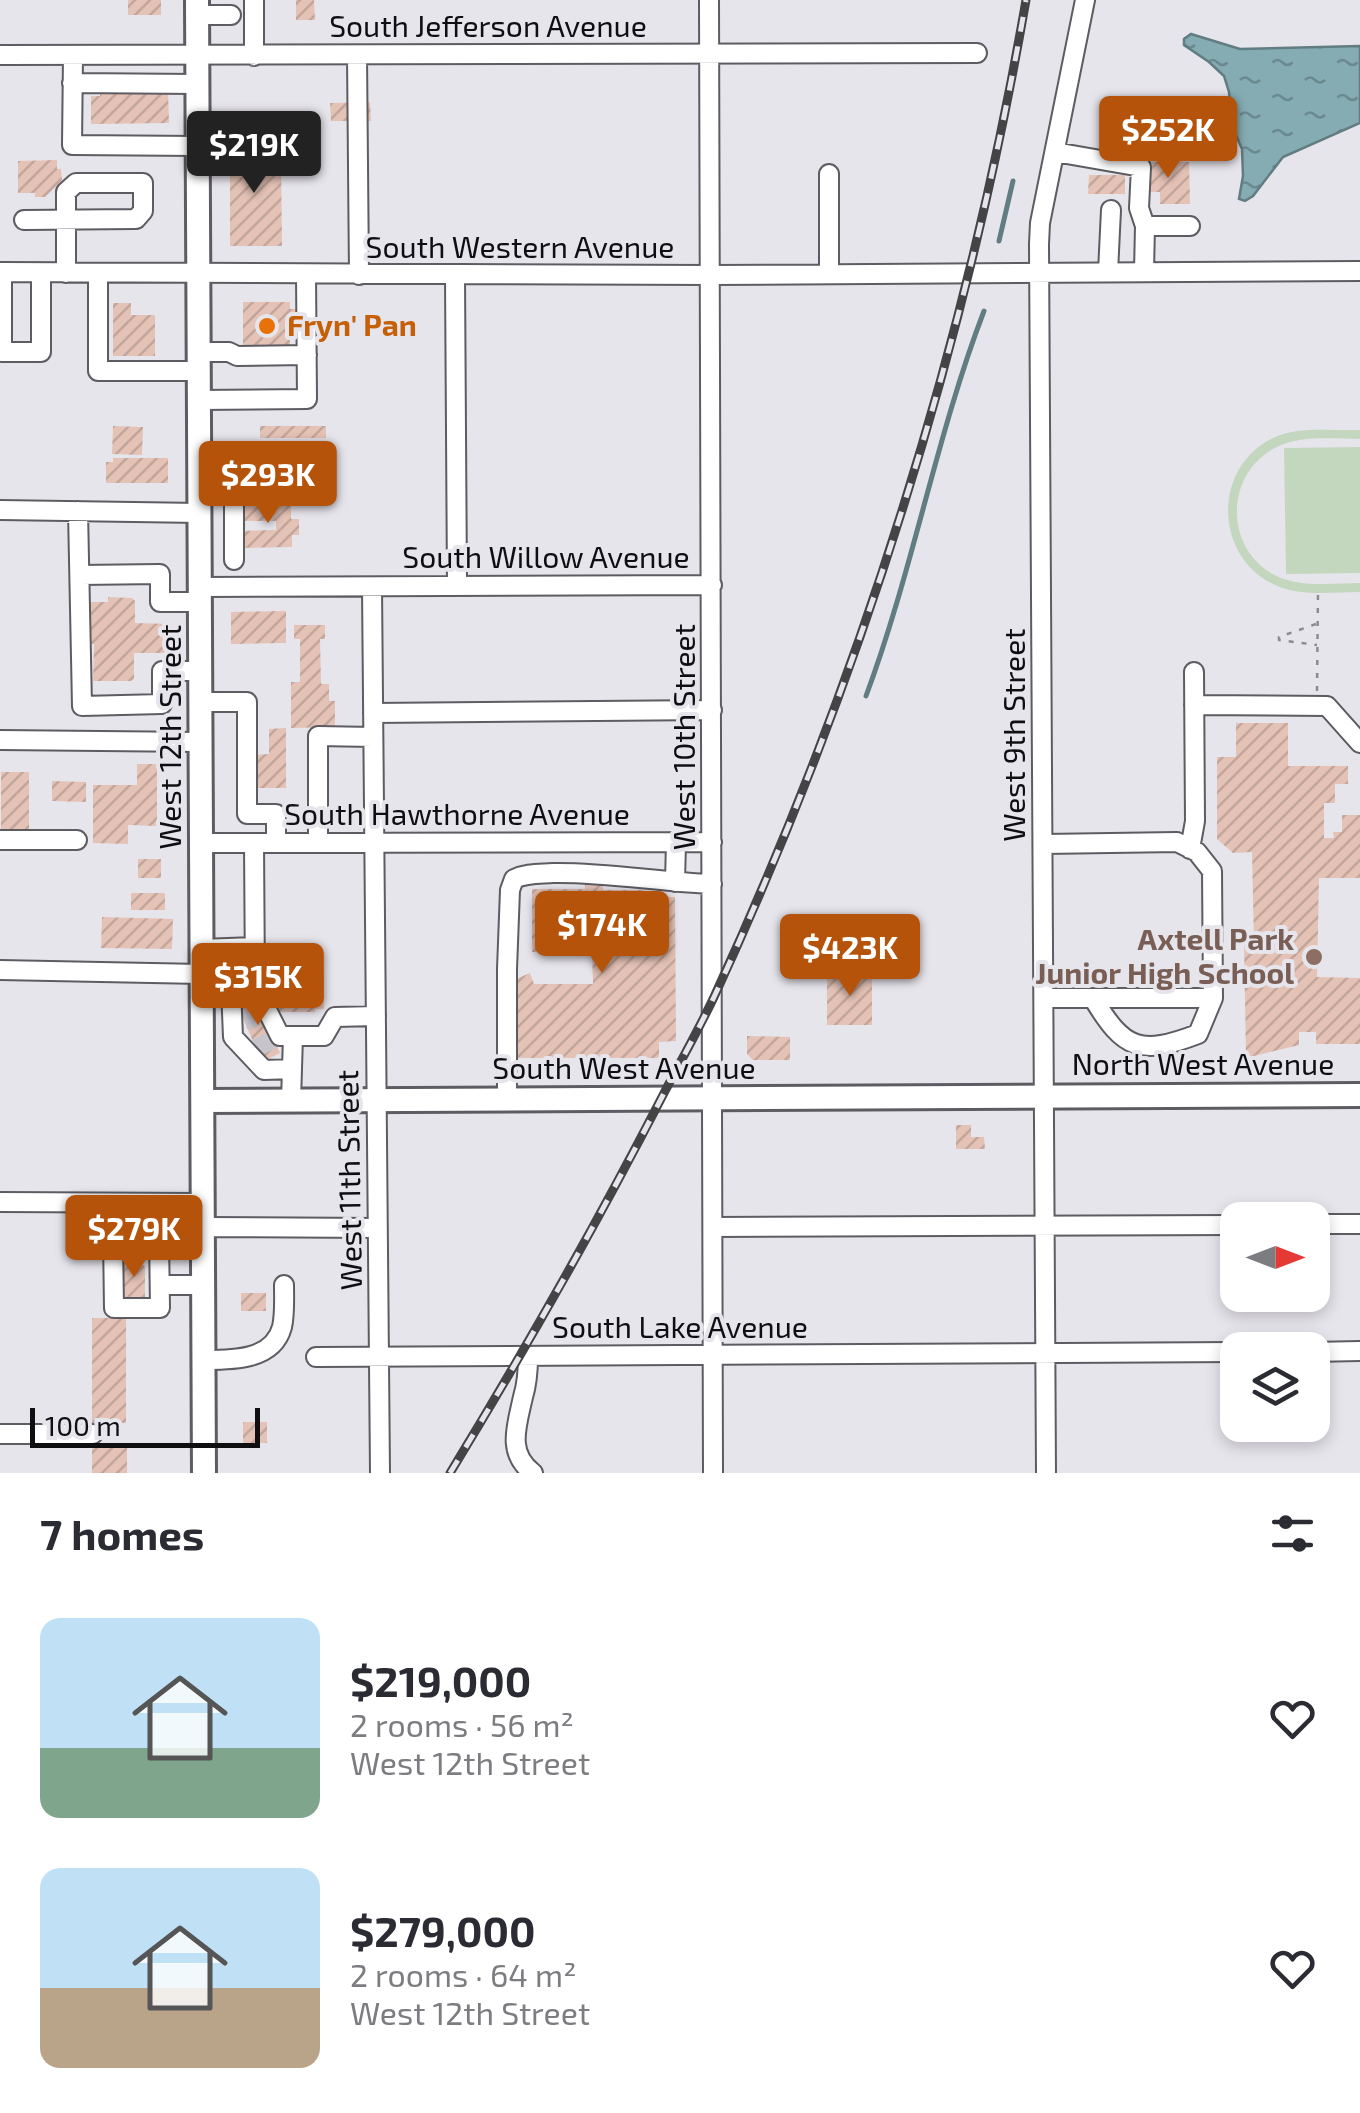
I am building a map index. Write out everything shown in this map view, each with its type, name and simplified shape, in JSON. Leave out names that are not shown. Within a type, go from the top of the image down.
[{"type":"main road","name":"West 12th Street","points":[[197,8],[204,1473]]},
{"type":"main road","name":"North West Avenue","points":[[1045,1096],[1360,1095]]},
{"type":"main road","name":"South West Avenue","points":[[203,1101],[1045,1096]]},
{"type":"street","name":"West 10th Street","points":[[709,0],[713,1473]]},
{"type":"street","name":"West 9th Street","points":[[1046,1473],[1040,223],[1085,0]]},
{"type":"street","points":[[197,8],[231,12],[254,8],[254,56]]},
{"type":"street","name":"South Jefferson Avenue","points":[[0,56],[977,53]]},
{"type":"street","points":[[357,55],[359,275]]},
{"type":"street","points":[[73,56],[72,145],[197,146]]},
{"type":"street","points":[[72,83],[197,84]]},
{"type":"street","points":[[1054,152],[1140,167],[1139,208],[1146,226],[1144,272]]},
{"type":"street","points":[[829,174],[829,274]]},
{"type":"street","points":[[1108,272],[1111,210]]},
{"type":"street","points":[[24,220],[66,220],[66,273]]},
{"type":"street","points":[[1146,226],[1190,226]]},
{"type":"street","name":"South Western Avenue","points":[[1,272],[711,276],[1360,271]]},
{"type":"street","points":[[1,272],[2,352],[41,352],[41,273]]},
{"type":"street","points":[[98,273],[98,371],[199,362],[229,352],[238,356],[307,354]]},
{"type":"street","points":[[199,400],[307,399],[306,274]]},
{"type":"street","points":[[455,276],[457,586]]},
{"type":"street","points":[[234,560],[239,481],[244,454],[316,453],[316,492],[244,495],[239,481]]},
{"type":"street","points":[[200,482],[239,481]]},
{"type":"street","points":[[0,510],[200,513]]},
{"type":"street","points":[[78,511],[82,706],[162,704],[162,672],[200,671]]},
{"type":"street","name":"South Willow Avenue","points":[[80,574],[160,574],[160,602],[200,595],[372,587],[712,585]]},
{"type":"street","name":"West 11th Street","points":[[372,587],[380,1473]]},
{"type":"street","points":[[1190,849],[1195,821],[1194,672]]},
{"type":"street","points":[[201,702],[247,702],[247,814],[276,814],[276,843]]},
{"type":"street","points":[[114,705],[114,741]]},
{"type":"street","points":[[1194,705],[1326,706],[1360,743]]},
{"type":"street","points":[[373,713],[712,710]]},
{"type":"street","points":[[318,843],[318,736],[373,737]]},
{"type":"street","points":[[0,740],[201,742]]},
{"type":"street","points":[[0,840],[77,840]]},
{"type":"street","points":[[675,882],[676,842]]},
{"type":"street","name":"South Hawthorne Avenue","points":[[202,844],[712,842]]},
{"type":"street","points":[[1044,844],[1177,842],[1196,852],[1212,871],[1214,998],[1198,1034],[1169,1045],[1138,1045],[1111,1027],[1093,998]]},
{"type":"street","points":[[254,843],[252,1019],[233,1037],[270,1042],[324,1036],[335,1017],[376,1016]]},
{"type":"street","points":[[507,1100],[510,890],[514,878],[588,872],[712,884]]},
{"type":"street","points":[[202,949],[254,947]]},
{"type":"street","points":[[0,970],[202,981],[231,988],[254,986]]},
{"type":"street","points":[[231,988],[292,1069],[291,1101]]},
{"type":"street","points":[[1045,998],[1214,998]]},
{"type":"street","points":[[270,1042],[264,1070],[292,1069]]},
{"type":"street","points":[[0,1202],[160,1203],[203,1222]]},
{"type":"street","points":[[104,1202],[105,1224],[113,1238],[114,1308],[160,1308],[160,1203]]},
{"type":"street","points":[[113,1238],[159,1237],[203,1222],[378,1228]]},
{"type":"street","points":[[1330,1224],[1360,1224]]},
{"type":"street","points":[[713,1227],[1220,1225]]},
{"type":"street","points":[[160,1285],[203,1286]]},
{"type":"street","points":[[204,1360],[240,1360],[278,1337],[284,1285]]},
{"type":"street","points":[[1330,1352],[1360,1351]]},
{"type":"street","name":"South Lake Avenue","points":[[316,1357],[1220,1352]]},
{"type":"street","points":[[528,1356],[515,1450],[533,1473]]},
{"type":"street","points":[[0,1434],[93,1434]]},
{"type":"path","points":[[1317,706],[1318,592]]},
{"type":"path","points":[[1318,623],[1278,637],[1318,646]]},
{"type":"green space","points":[[1306,430],[1360,430],[1360,439],[1318,438],[1277,447],[1246,476],[1237,515],[1250,553],[1264,568],[1302,583],[1360,583],[1360,592],[1306,592],[1275,585],[1255,572],[1240,554],[1231,533],[1231,489],[1240,468],[1254,450],[1275,437]]},
{"type":"green space","points":[[1360,447],[1360,573],[1286,574],[1284,448]]},
{"type":"water","points":[[1191,34],[1240,49],[1360,46],[1360,123],[1283,157],[1253,196],[1245,201],[1239,199],[1242,149],[1232,126],[1229,92],[1224,76],[1184,45],[1184,39]]},
{"type":"building","points":[[128,0],[161,0],[161,15],[128,15]]},
{"type":"building","points":[[296,0],[314,0],[315,20],[296,20]]},
{"type":"building","points":[[168,88],[169,123],[91,124],[91,96],[100,96],[100,89]]},
{"type":"building","points":[[370,102],[371,121],[331,121],[330,103]]},
{"type":"building","points":[[230,134],[249,134],[249,142],[254,142],[254,156],[281,156],[282,246],[230,246]]},
{"type":"building","points":[[57,160],[62,181],[45,197],[18,193],[18,161]]},
{"type":"building","points":[[1144,162],[1189,162],[1190,204],[1160,204],[1160,192],[1144,192]]},
{"type":"building","points":[[1089,175],[1125,175],[1125,194],[1088,194]]},
{"type":"building","points":[[243,302],[290,302],[290,309],[297,309],[298,323],[290,323],[290,349],[243,349]]},
{"type":"building","points":[[113,303],[131,303],[131,315],[155,315],[155,356],[113,356]]},
{"type":"building","points":[[113,426],[143,427],[142,455],[112,454]]},
{"type":"building","points":[[260,426],[326,426],[326,438],[260,438]]},
{"type":"building","points":[[113,458],[168,458],[168,483],[106,483],[106,462],[113,462]]},
{"type":"building","points":[[281,460],[297,460],[296,466],[306,466],[306,477],[302,481],[281,481],[281,476],[273,476],[273,464],[281,464]]},
{"type":"building","points":[[239,505],[291,505],[291,519],[299,519],[299,535],[292,535],[292,547],[239,548],[239,531],[276,530],[276,521],[239,521]]},
{"type":"building","points":[[108,597],[132,598],[135,623],[172,624],[172,653],[134,653],[131,681],[93,681],[90,602],[108,602]]},
{"type":"building","points":[[286,611],[286,643],[231,644],[231,612]]},
{"type":"building","points":[[294,625],[325,625],[325,639],[320,639],[321,684],[329,684],[329,701],[335,701],[335,727],[291,728],[291,682],[300,682],[300,639],[294,639]]},
{"type":"building","points":[[1236,723],[1288,723],[1288,766],[1348,766],[1348,784],[1335,784],[1335,803],[1324,803],[1324,838],[1334,838],[1333,832],[1342,832],[1342,815],[1360,815],[1360,878],[1319,878],[1317,977],[1360,978],[1360,1044],[1316,1044],[1316,1032],[1299,1032],[1299,1045],[1246,1058],[1244,943],[1254,943],[1252,852],[1233,853],[1217,839],[1217,757],[1236,757]]},
{"type":"building","points":[[286,728],[286,788],[253,788],[253,755],[269,754],[269,729]]},
{"type":"building","points":[[137,764],[157,764],[157,826],[128,825],[128,844],[93,843],[93,785],[137,785]]},
{"type":"building","points":[[1,772],[29,772],[29,830],[1,829]]},
{"type":"building","points":[[52,781],[86,782],[86,802],[52,801]]},
{"type":"building","points":[[138,859],[161,859],[161,878],[138,878]]},
{"type":"building","points":[[585,881],[603,881],[603,890],[644,890],[644,897],[675,897],[676,1041],[659,1042],[659,1058],[518,1058],[516,979],[530,973],[534,984],[593,984],[592,952],[532,952],[532,889],[585,889]]},
{"type":"building","points":[[131,893],[165,893],[165,910],[131,910]]},
{"type":"building","points":[[102,917],[173,919],[172,949],[101,948]]},
{"type":"building","points":[[297,964],[319,964],[319,971],[324,971],[324,1009],[276,1012],[264,994],[264,972],[297,972]]},
{"type":"building","points":[[827,974],[872,974],[872,1025],[827,1025]]},
{"type":"building","points":[[253,994],[280,1053],[262,1062],[236,1002]]},
{"type":"building","points":[[747,1036],[790,1037],[790,1060],[753,1060],[747,1054]]},
{"type":"building","points":[[956,1125],[971,1125],[971,1137],[984,1137],[985,1149],[956,1149]]},
{"type":"building","points":[[141,1262],[145,1267],[145,1297],[123,1297],[123,1263]]},
{"type":"building","points":[[241,1293],[266,1293],[266,1311],[241,1311]]},
{"type":"building","points":[[92,1318],[126,1318],[126,1423],[92,1423]]},
{"type":"building","points":[[243,1422],[267,1422],[267,1443],[243,1443]]},
{"type":"building","points":[[92,1445],[127,1445],[127,1473],[92,1473]]},
{"type":"waterway","points":[[999,241],[1013,181]]},
{"type":"waterway","points":[[866,696],[984,311]]},
{"type":"tunnel","points":[[245,1022],[262,1014]]},
{"type":"tunnel","points":[[256,1048],[274,1039]]},
{"type":"railway","points":[[450,1473],[586,1240],[702,1022],[767,878],[816,756],[903,509],[940,383],[1002,128],[1026,0]]},
{"type":"place","name":"Fryn' Pan","points":[[267,326]]},
{"type":"place","name":"Axtell Park Junior High School","points":[[1314,957]]}]
